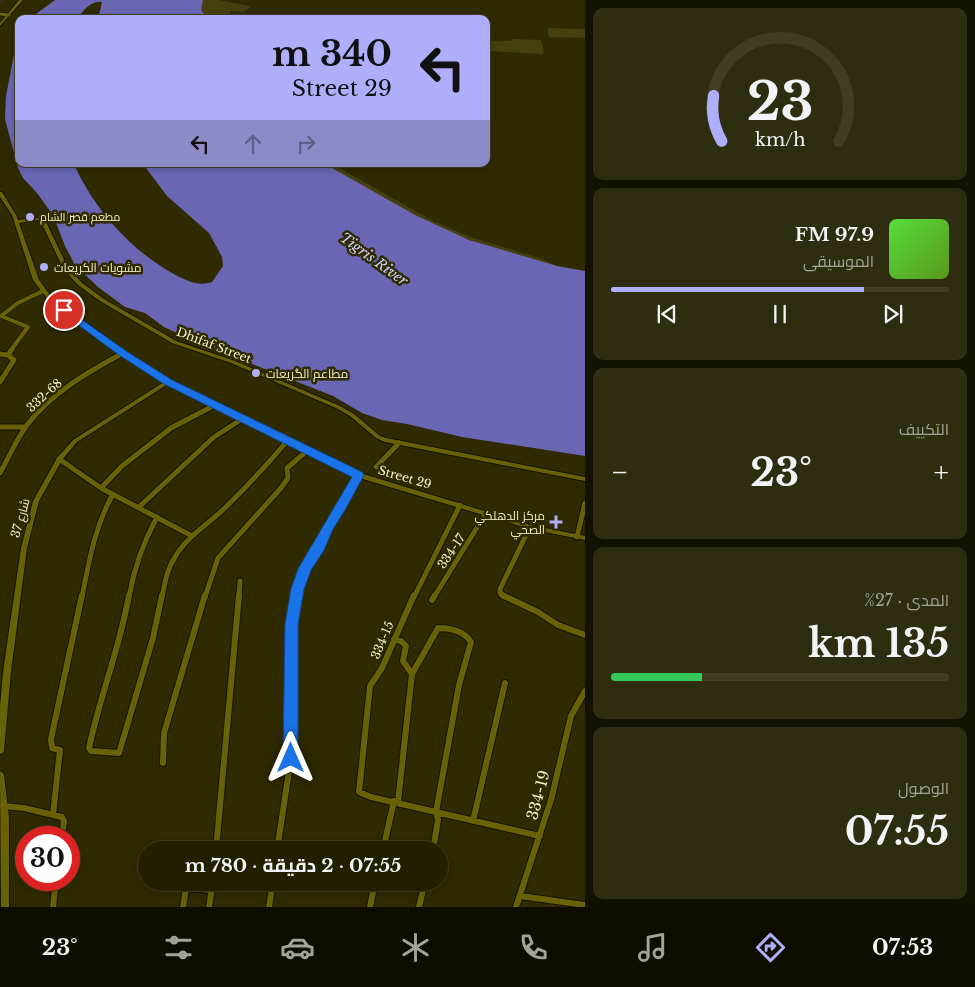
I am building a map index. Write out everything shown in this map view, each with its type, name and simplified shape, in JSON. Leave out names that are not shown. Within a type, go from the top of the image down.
[{"type":"street","points":[[0,25],[21,0]]},
{"type":"street","points":[[0,14],[9,15]]},
{"type":"street","name":"Street 29","points":[[0,193],[17,222],[36,280],[43,291],[58,306],[122,353],[168,382],[358,475],[530,527],[585,538]]},
{"type":"street","name":"Dhifaf Street","points":[[17,222],[37,219],[43,221],[66,269],[80,284],[102,300],[166,338],[233,362],[338,407],[352,415],[378,437],[399,443],[585,479]]},
{"type":"street","points":[[1,316],[18,303],[43,291]]},
{"type":"street","points":[[1,316],[28,327],[8,355]]},
{"type":"street","name":"332-68","points":[[0,473],[26,427],[60,392],[84,374],[122,353]]},
{"type":"street","points":[[0,354],[8,355],[14,360],[0,382]]},
{"type":"street","name":"شارع 37","points":[[0,751],[4,673],[24,548],[36,501],[59,459],[75,441],[168,382]]},
{"type":"street","points":[[101,488],[122,466],[171,428],[215,405]]},
{"type":"street","points":[[139,507],[214,436],[242,419]]},
{"type":"street","points":[[0,427],[26,427]]},
{"type":"street","points":[[157,517],[143,544],[134,570],[126,614],[98,710],[89,750],[119,753],[153,638],[167,574],[175,556],[192,536],[226,507],[287,441]]},
{"type":"street","points":[[376,467],[399,443]]},
{"type":"street","points":[[163,763],[164,733],[190,642],[218,558],[281,488],[288,478],[287,468],[308,450]]},
{"type":"street","points":[[59,459],[101,488],[192,536]]},
{"type":"street","points":[[278,841],[291,758],[291,624],[297,589],[305,569],[318,550],[327,528],[358,475]]},
{"type":"street","points":[[53,815],[60,750],[52,748],[51,739],[96,534],[104,510],[113,494]]},
{"type":"street","points":[[577,537],[585,502]]},
{"type":"street","name":"334-15","points":[[396,801],[371,797],[359,792],[357,784],[370,686],[382,668],[424,573],[460,505]]},
{"type":"street","name":"334-17","points":[[432,600],[486,514]]},
{"type":"street","points":[[530,527],[500,593],[558,625],[585,635]]},
{"type":"street","points":[[217,841],[240,581]]},
{"type":"street","points":[[385,841],[396,801],[412,674],[438,628],[445,628],[470,638],[471,642],[459,684],[436,812],[438,820],[434,841]]},
{"type":"street","points":[[394,639],[401,641],[406,646],[402,659],[412,674]]},
{"type":"street","points":[[473,820],[505,683]]},
{"type":"street","name":"334-19","points":[[516,907],[551,800],[571,716],[585,691]]},
{"type":"street","points":[[0,775],[3,806],[5,907]]},
{"type":"street","points":[[396,801],[540,836]]},
{"type":"street","points":[[3,806],[24,808],[53,815],[64,819],[63,826]]},
{"type":"street","points":[[53,907],[55,891]]},
{"type":"street","points":[[183,907],[186,891]]},
{"type":"street","points":[[208,907],[211,891]]},
{"type":"street","points":[[269,907],[272,891]]},
{"type":"street","points":[[370,907],[373,891]]},
{"type":"street","points":[[419,907],[423,891]]},
{"type":"street","points":[[520,896],[585,905]]},
{"type":"shaded area","points":[[198,0],[219,0],[249,6],[250,8],[243,12],[231,11],[230,14],[238,15],[200,15]]},
{"type":"shaded area","points":[[547,28],[585,29],[585,38],[549,37]]},
{"type":"shaded area","points":[[513,39],[541,40],[544,52],[542,54],[490,51],[490,41],[511,41]]},
{"type":"shaded area","points":[[307,167],[337,167],[433,221],[470,237],[542,259],[557,266],[585,271],[552,271],[443,230]]},
{"type":"water","points":[[55,0],[203,0],[201,10],[205,15],[99,15],[102,2],[98,2],[88,7],[80,15],[34,15]]},
{"type":"water","points":[[15,49],[15,157],[5,119],[6,96]]},
{"type":"water","name":"Tigris River","points":[[75,167],[92,197],[128,240],[172,273],[202,284],[212,282],[223,266],[222,257],[209,233],[167,196],[145,167],[330,167],[415,215],[469,240],[557,266],[585,271],[585,456],[462,437],[382,420],[362,413],[333,396],[189,339],[164,327],[145,313],[125,307],[98,287],[75,265],[65,246],[53,215],[23,178],[18,168]]},
{"type":"place","name":"مطعم قصر الشام","points":[[30,217]]},
{"type":"place","name":"مشويات الكريعات","points":[[44,267]]},
{"type":"place","name":"مطاعم الگريعات","points":[[256,373]]},
{"type":"place","name":"مركز الدهلكي الصحي","points":[[556,522]]},
{"type":"route","points":[[64,310],[122,353],[168,382],[358,475],[327,528],[318,550],[305,569],[297,589],[291,624],[293,660],[291,758]]}]
